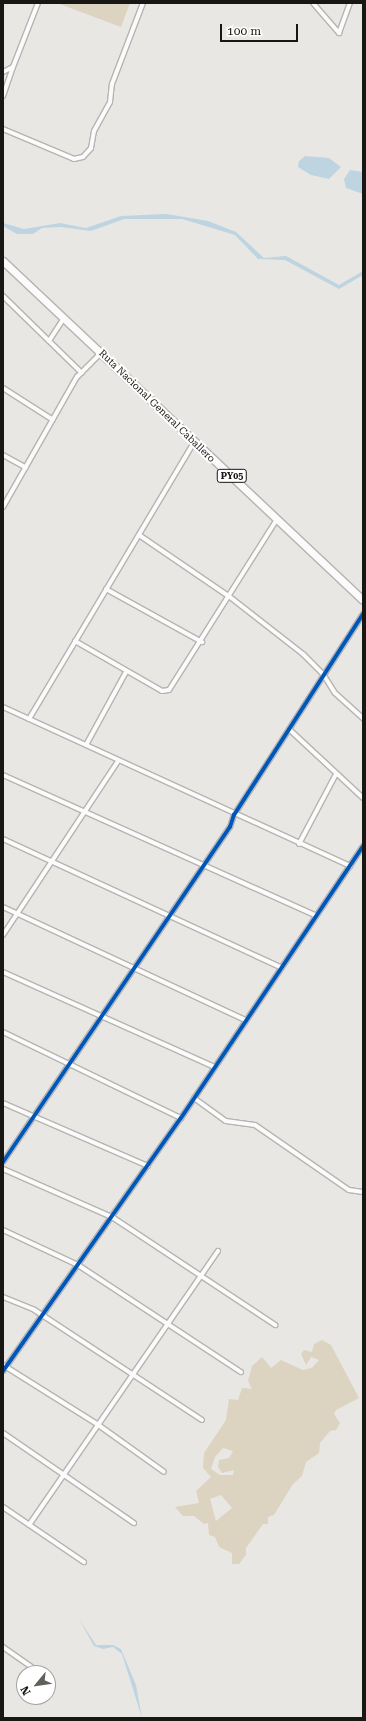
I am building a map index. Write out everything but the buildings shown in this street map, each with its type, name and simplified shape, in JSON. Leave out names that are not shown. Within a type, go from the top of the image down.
[{"type":"highway","name":"Ruta Nacional General Caballero","points":[[3,262],[101,352],[194,442],[363,600]]},
{"type":"street","points":[[3,96],[38,3]]},
{"type":"street","points":[[3,129],[74,160],[83,157],[90,148],[94,131],[110,102],[112,84],[143,3]]},
{"type":"street","points":[[314,3],[339,34],[350,3]]},
{"type":"street","points":[[3,72],[13,67]]},
{"type":"street","points":[[3,296],[82,373]]},
{"type":"street","points":[[49,341],[64,318]]},
{"type":"street","points":[[3,507],[82,373],[101,352]]},
{"type":"street","points":[[3,388],[53,420]]},
{"type":"street","points":[[29,719],[194,442]]},
{"type":"street","points":[[3,455],[26,468]]},
{"type":"street","points":[[75,641],[126,672],[162,691],[168,690],[202,642],[277,519]]},
{"type":"street","points":[[139,535],[230,597],[323,674],[335,693],[363,718]]},
{"type":"street","points":[[106,589],[202,642]]},
{"type":"street","points":[[3,1162],[137,967],[230,827],[234,815],[291,731],[323,674],[363,614]]},
{"type":"street","points":[[86,745],[126,672]]},
{"type":"street","points":[[3,707],[234,815],[350,866]]},
{"type":"street","points":[[291,731],[363,798]]},
{"type":"street","points":[[3,935],[53,862],[85,810],[118,761]]},
{"type":"street","points":[[299,844],[336,774]]},
{"type":"street","points":[[3,775],[206,863],[315,915]]},
{"type":"street","points":[[3,839],[280,967]]},
{"type":"street","points":[[3,1371],[5,1366],[42,1316],[181,1118],[280,967],[363,846]]},
{"type":"street","points":[[3,907],[137,967],[245,1020]]},
{"type":"street","points":[[3,972],[214,1067]]},
{"type":"street","points":[[3,1032],[70,1063],[181,1118]]},
{"type":"street","points":[[194,1098],[226,1121],[255,1125],[349,1190],[363,1192]]},
{"type":"street","points":[[3,1103],[33,1118],[148,1166]]},
{"type":"street","points":[[3,1169],[112,1217],[275,1325]]},
{"type":"street","points":[[3,1230],[78,1265],[240,1372]]},
{"type":"street","points":[[29,1525],[218,1251]]},
{"type":"street","points":[[3,1297],[42,1316],[202,1420]]},
{"type":"street","points":[[5,1366],[98,1425],[164,1472]]},
{"type":"street","points":[[3,1433],[63,1476],[134,1523]]},
{"type":"street","points":[[3,1507],[84,1562]]},
{"type":"street","points":[[3,1647],[29,1665]]},
{"type":"shaded area","points":[[57,3],[130,3],[121,27]]},
{"type":"shaded area","points":[[322,1340],[331,1345],[359,1398],[336,1410],[334,1414],[340,1423],[336,1430],[330,1431],[320,1443],[319,1453],[306,1462],[302,1476],[293,1484],[274,1515],[268,1517],[268,1524],[263,1524],[246,1548],[246,1555],[239,1564],[232,1564],[232,1553],[219,1547],[215,1537],[209,1535],[208,1523],[204,1524],[194,1516],[183,1516],[175,1507],[199,1503],[196,1491],[211,1477],[203,1468],[204,1453],[226,1420],[229,1399],[238,1400],[242,1388],[252,1389],[248,1381],[252,1366],[262,1357],[271,1368],[281,1360],[303,1370],[312,1368],[319,1360],[311,1357],[306,1365],[301,1354],[304,1350],[312,1352],[314,1344]],"holes":[[[223,1448],[233,1451],[229,1458],[219,1460],[218,1467],[222,1473],[234,1470],[233,1475],[220,1475],[211,1469],[215,1457]],[[221,1495],[232,1508],[216,1521],[210,1499]]]},
{"type":"water","points":[[305,156],[329,158],[341,167],[329,179],[311,175],[298,167],[299,161]]},
{"type":"water","points":[[350,170],[363,172],[363,194],[346,188],[344,179]]},
{"type":"water","points":[[167,214],[208,221],[236,232],[264,258],[286,256],[339,285],[363,271],[363,275],[339,289],[285,260],[258,259],[235,235],[182,219],[124,219],[91,231],[61,227],[42,228],[33,234],[17,234],[3,226],[3,223],[24,229],[60,223],[86,228],[121,216]]},
{"type":"water","points":[[79,1619],[96,1645],[113,1645],[121,1649],[136,1685],[142,1718],[122,1654],[113,1647],[103,1649],[94,1646]]},
{"type":"cycle path","points":[[3,1162],[230,827],[234,815],[363,614]]},
{"type":"cycle path","points":[[3,1371],[181,1118],[363,846]]}]
